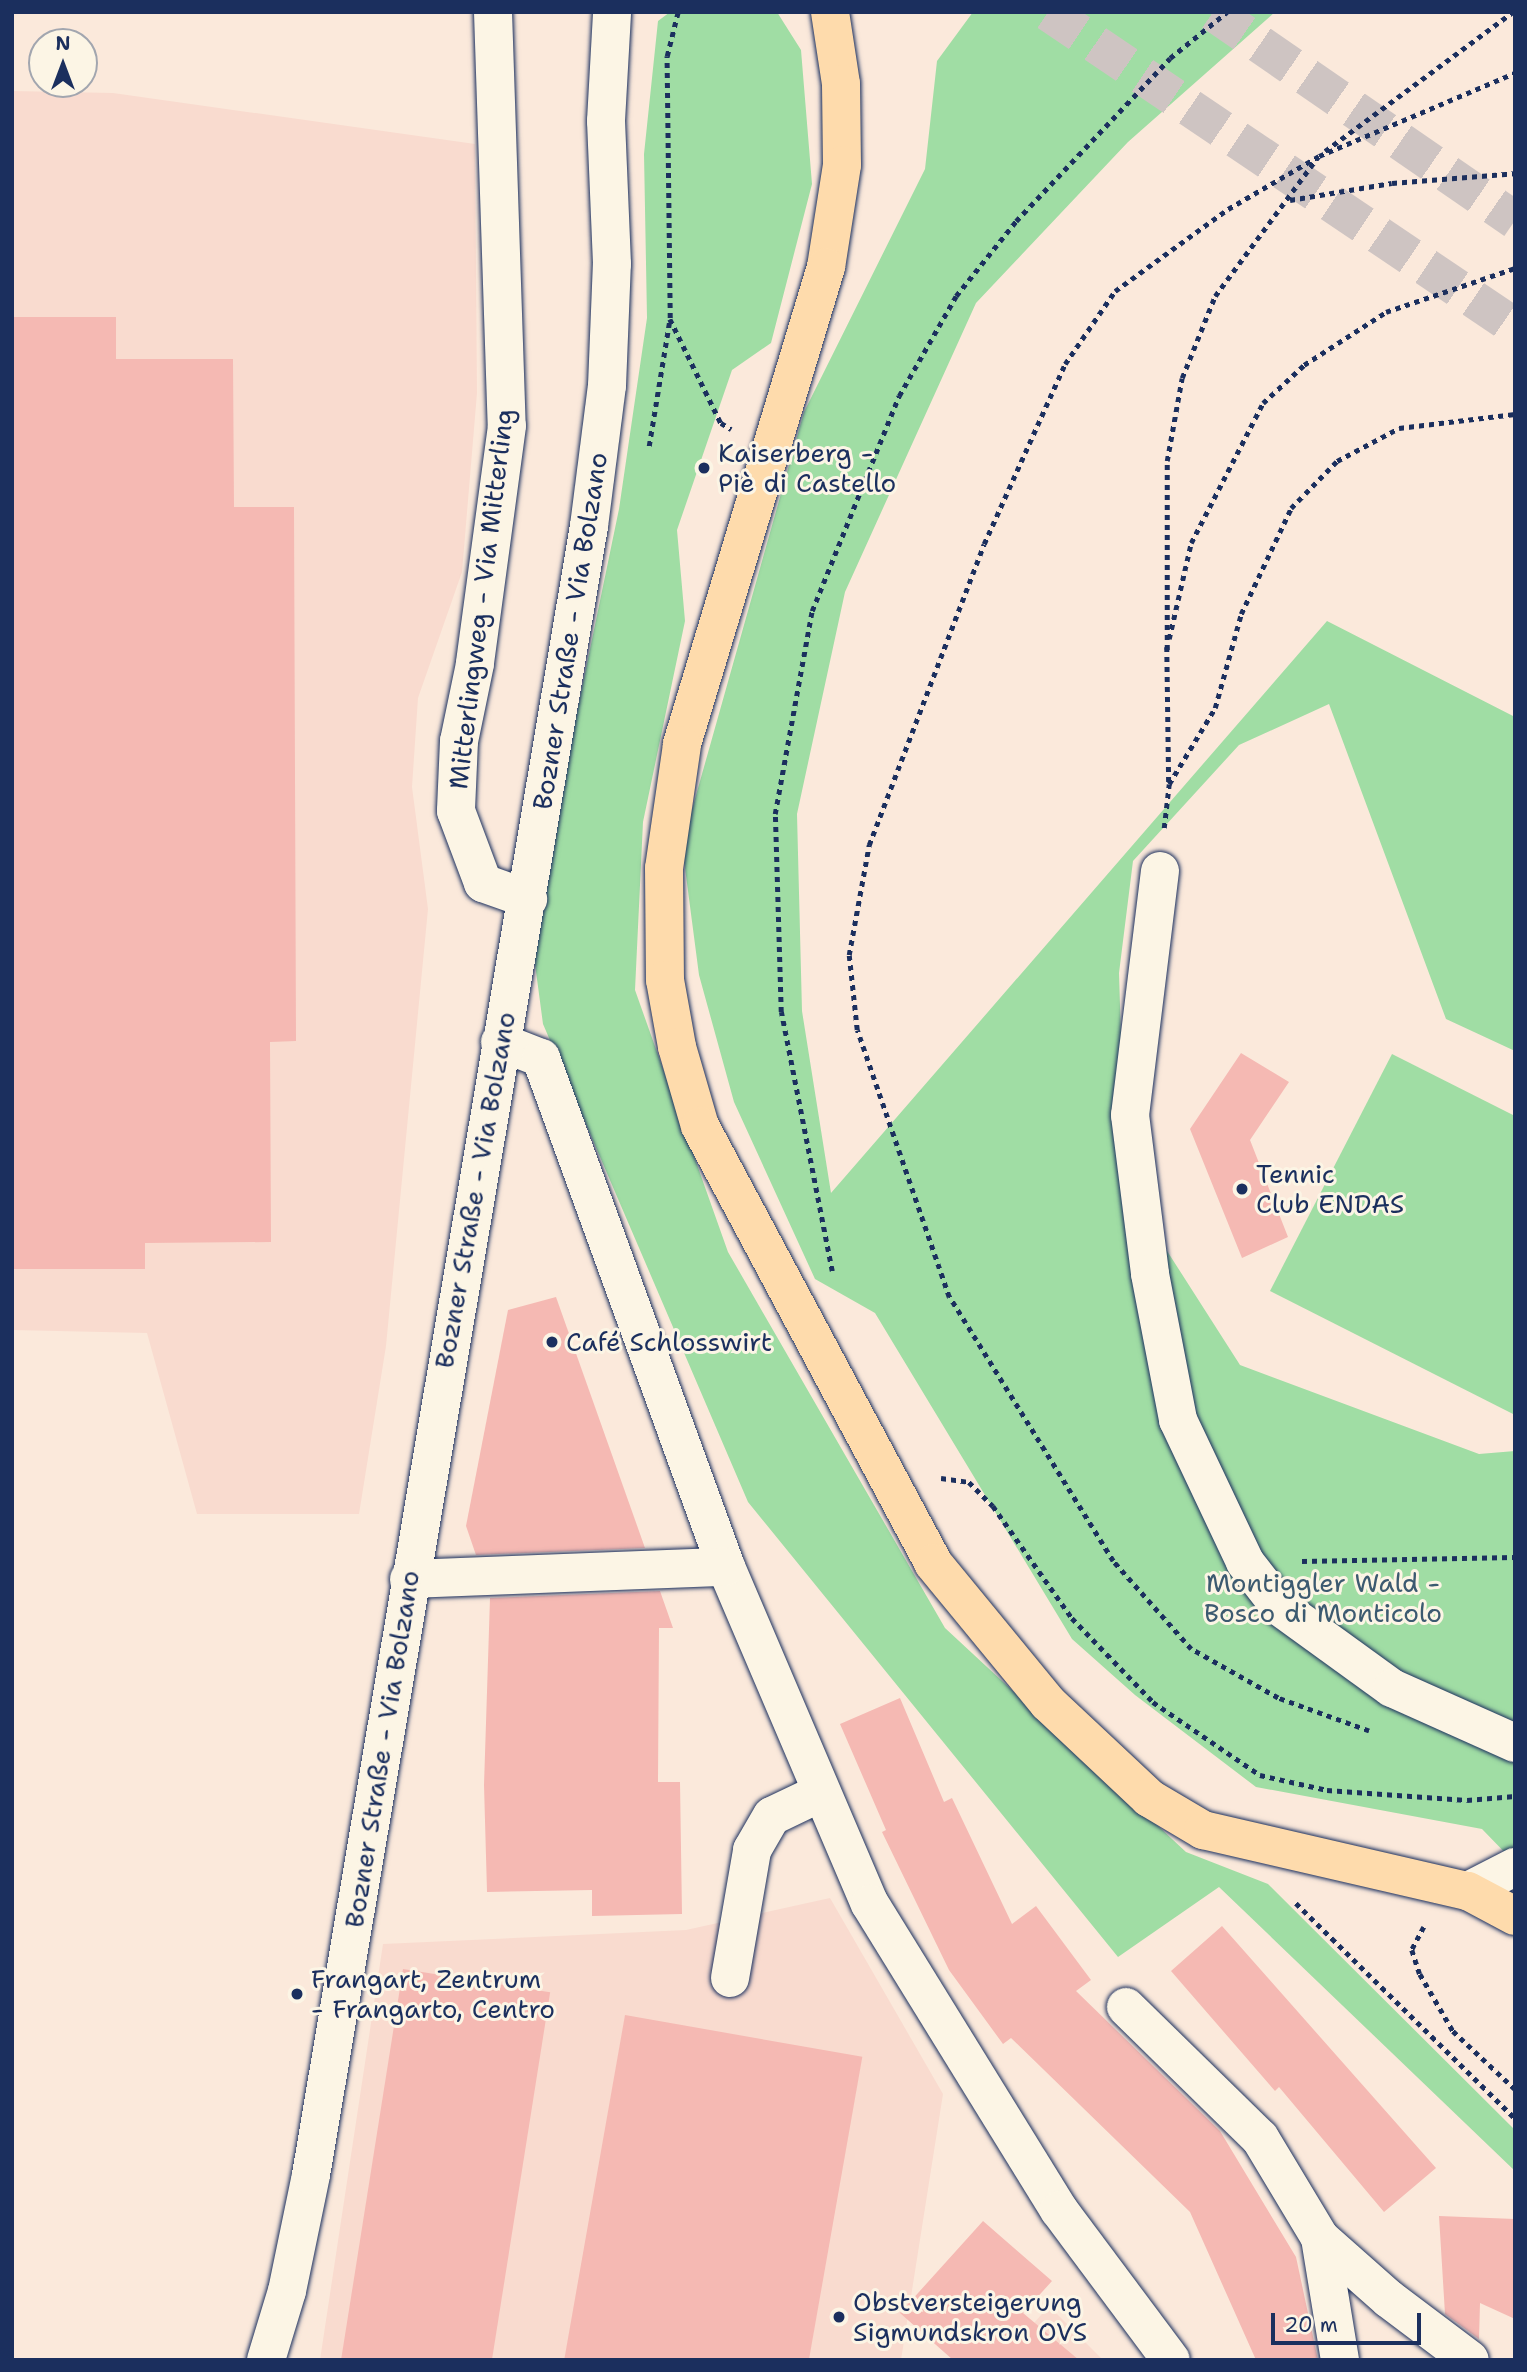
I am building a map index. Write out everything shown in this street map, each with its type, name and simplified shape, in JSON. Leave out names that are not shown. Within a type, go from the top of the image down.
[{"type":"main road","points":[[830,12],[841,85],[842,165],[826,267],[682,745],[664,868],[666,980],[677,1046],[700,1126],[933,1563],[1048,1703],[1149,1798],[1203,1829],[1468,1891],[1515,1916]]},
{"type":"street","name":"Mitterlingweg - Via Mitterling","points":[[493,12],[508,426],[475,664],[459,741],[456,811],[483,883],[528,898]]},
{"type":"street","name":"Bozner Straße - Via Bolzano","points":[[266,2360],[287,2291],[311,2175],[500,1041],[528,898],[607,386],[612,264],[606,121],[612,12]]},
{"type":"street","points":[[1160,871],[1130,1115],[1150,1274],[1178,1420],[1245,1562],[1280,1608],[1392,1688],[1515,1743]]},
{"type":"street","points":[[500,1041],[541,1058],[726,1567],[820,1793],[870,1904],[1059,2210],[1171,2360]]},
{"type":"street","points":[[409,1579],[726,1567]]},
{"type":"street","points":[[730,1978],[752,1850],[772,1816],[820,1793]]},
{"type":"street","points":[[1468,1891],[1515,1867]]},
{"type":"street","points":[[1126,2007],[1260,2138],[1320,2238],[1389,2299],[1469,2360]]},
{"type":"street","points":[[1320,2238],[1339,2360]]},
{"type":"path","points":[[833,1276],[781,1012],[775,814],[812,611],[899,396],[956,296],[1016,221],[1170,58],[1227,12]]},
{"type":"path","points":[[1160,871],[1168,784],[1167,461],[1182,378],[1215,296],[1289,201],[1319,156],[1431,68],[1513,12]]},
{"type":"path","points":[[1383,1736],[1278,1698],[1191,1649],[1113,1561],[949,1297],[857,1030],[849,955],[869,845],[984,544],[1065,364],[1115,291],[1228,209],[1319,156],[1515,73]]},
{"type":"path","points":[[1289,201],[1392,183],[1515,173]]},
{"type":"path","points":[[1167,650],[1191,543],[1263,403],[1304,365],[1386,312],[1515,268]]},
{"type":"path","points":[[670,318],[721,422],[771,451]]},
{"type":"path","points":[[1168,784],[1215,708],[1241,614],[1291,508],[1337,461],[1399,428],[1515,414]]},
{"type":"path","points":[[944,1488],[937,1477],[969,1482],[993,1506],[1072,1618],[1153,1702],[1260,1775],[1326,1790],[1467,1800],[1515,1796]]},
{"type":"path","points":[[1245,1562],[1515,1557]]},
{"type":"path","points":[[1468,1891],[1426,1922],[1412,1950],[1420,1974],[1453,2031],[1515,2089]]},
{"type":"path","points":[[1296,1903],[1515,2118]]},
{"type":"shaded area","points":[[12,91],[28,91],[28,98],[98,98],[98,93],[113,93],[475,144],[477,393],[462,572],[418,698],[412,787],[428,909],[386,1346],[359,1514],[197,1514],[147,1333],[12,1330]]},
{"type":"shaded area","points":[[830,1898],[943,2094],[901,2360],[320,2360],[383,1944],[686,1930]]},
{"type":"shaded area","points":[[1049,2306],[1103,2360],[1001,2360]]},
{"type":"green space","points":[[670,12],[777,12],[801,50],[812,184],[771,343],[732,370],[677,530],[685,621],[643,822],[635,990],[728,1252],[945,1628],[1186,1852],[1268,1884],[1515,2130],[1515,2171],[1219,1887],[1118,1957],[748,1502],[543,1024],[531,934],[619,509],[647,318],[644,154],[658,21]]},
{"type":"green space","name":"Montiggler Wald - Bosco di Monticolo","points":[[973,12],[1275,12],[1128,142],[976,303],[845,592],[797,814],[802,1011],[831,1193],[1327,621],[1515,717],[1515,1051],[1446,1019],[1329,704],[1239,745],[1133,861],[1119,973],[1123,1104],[1146,1218],[1240,1365],[1479,1454],[1515,1451],[1515,1863],[1482,1829],[1256,1787],[1135,1695],[1072,1639],[875,1313],[815,1279],[734,1102],[699,975],[682,845],[804,412],[925,169],[937,61]]},
{"type":"green space","points":[[1392,1054],[1515,1116],[1515,1415],[1270,1291]]},
{"type":"building","points":[[12,317],[116,317],[116,359],[233,359],[234,507],[294,507],[296,1041],[270,1042],[271,1242],[145,1243],[145,1269],[12,1269]]},
{"type":"building","name":"Tennic Club ENDAS","points":[[1241,1053],[1289,1082],[1250,1140],[1288,1237],[1242,1258],[1190,1129]]},
{"type":"building","points":[[556,1297],[645,1548],[476,1555],[466,1526],[508,1310]]},
{"type":"building","points":[[660,1591],[673,1628],[659,1628],[658,1782],[680,1782],[682,1914],[592,1916],[592,1890],[487,1892],[484,1785],[490,1598]]},
{"type":"building","points":[[900,1698],[944,1802],[952,1798],[1012,1924],[1036,1906],[1091,1980],[1076,1991],[1220,2131],[1296,2257],[1318,2360],[1256,2360],[1190,2212],[1011,2038],[1003,2044],[949,1970],[882,1832],[886,1830],[840,1724]]},
{"type":"building","points":[[1222,1926],[1436,2168],[1384,2212],[1279,2087],[1275,2091],[1171,1971]]},
{"type":"building","points":[[403,1969],[550,1992],[492,2360],[341,2360]]},
{"type":"building","points":[[625,2015],[862,2057],[809,2360],[564,2360]]},
{"type":"building","points":[[1439,2216],[1515,2219],[1515,2319],[1480,2303],[1479,2339],[1445,2314]]},
{"type":"building","points":[[983,2221],[1052,2281],[1023,2313],[1079,2360],[953,2360],[900,2313]]},
{"type":"tunnel","points":[[1048,12],[1515,327]]},
{"type":"tunnel","points":[[1213,12],[1515,220]]},
{"type":"place","name":"Kaiserberg - Piè di Castello","points":[[704,468]]},
{"type":"place","name":"Tennic Club ENDAS","points":[[1242,1189]]},
{"type":"place","name":"Café Schlosswirt","points":[[552,1342]]},
{"type":"place","name":"Frangart, Zentrum - Frangarto, Centro","points":[[297,1994]]},
{"type":"place","name":"Obstversteigerung Sigmundskron OVS","points":[[839,2317]]}]
